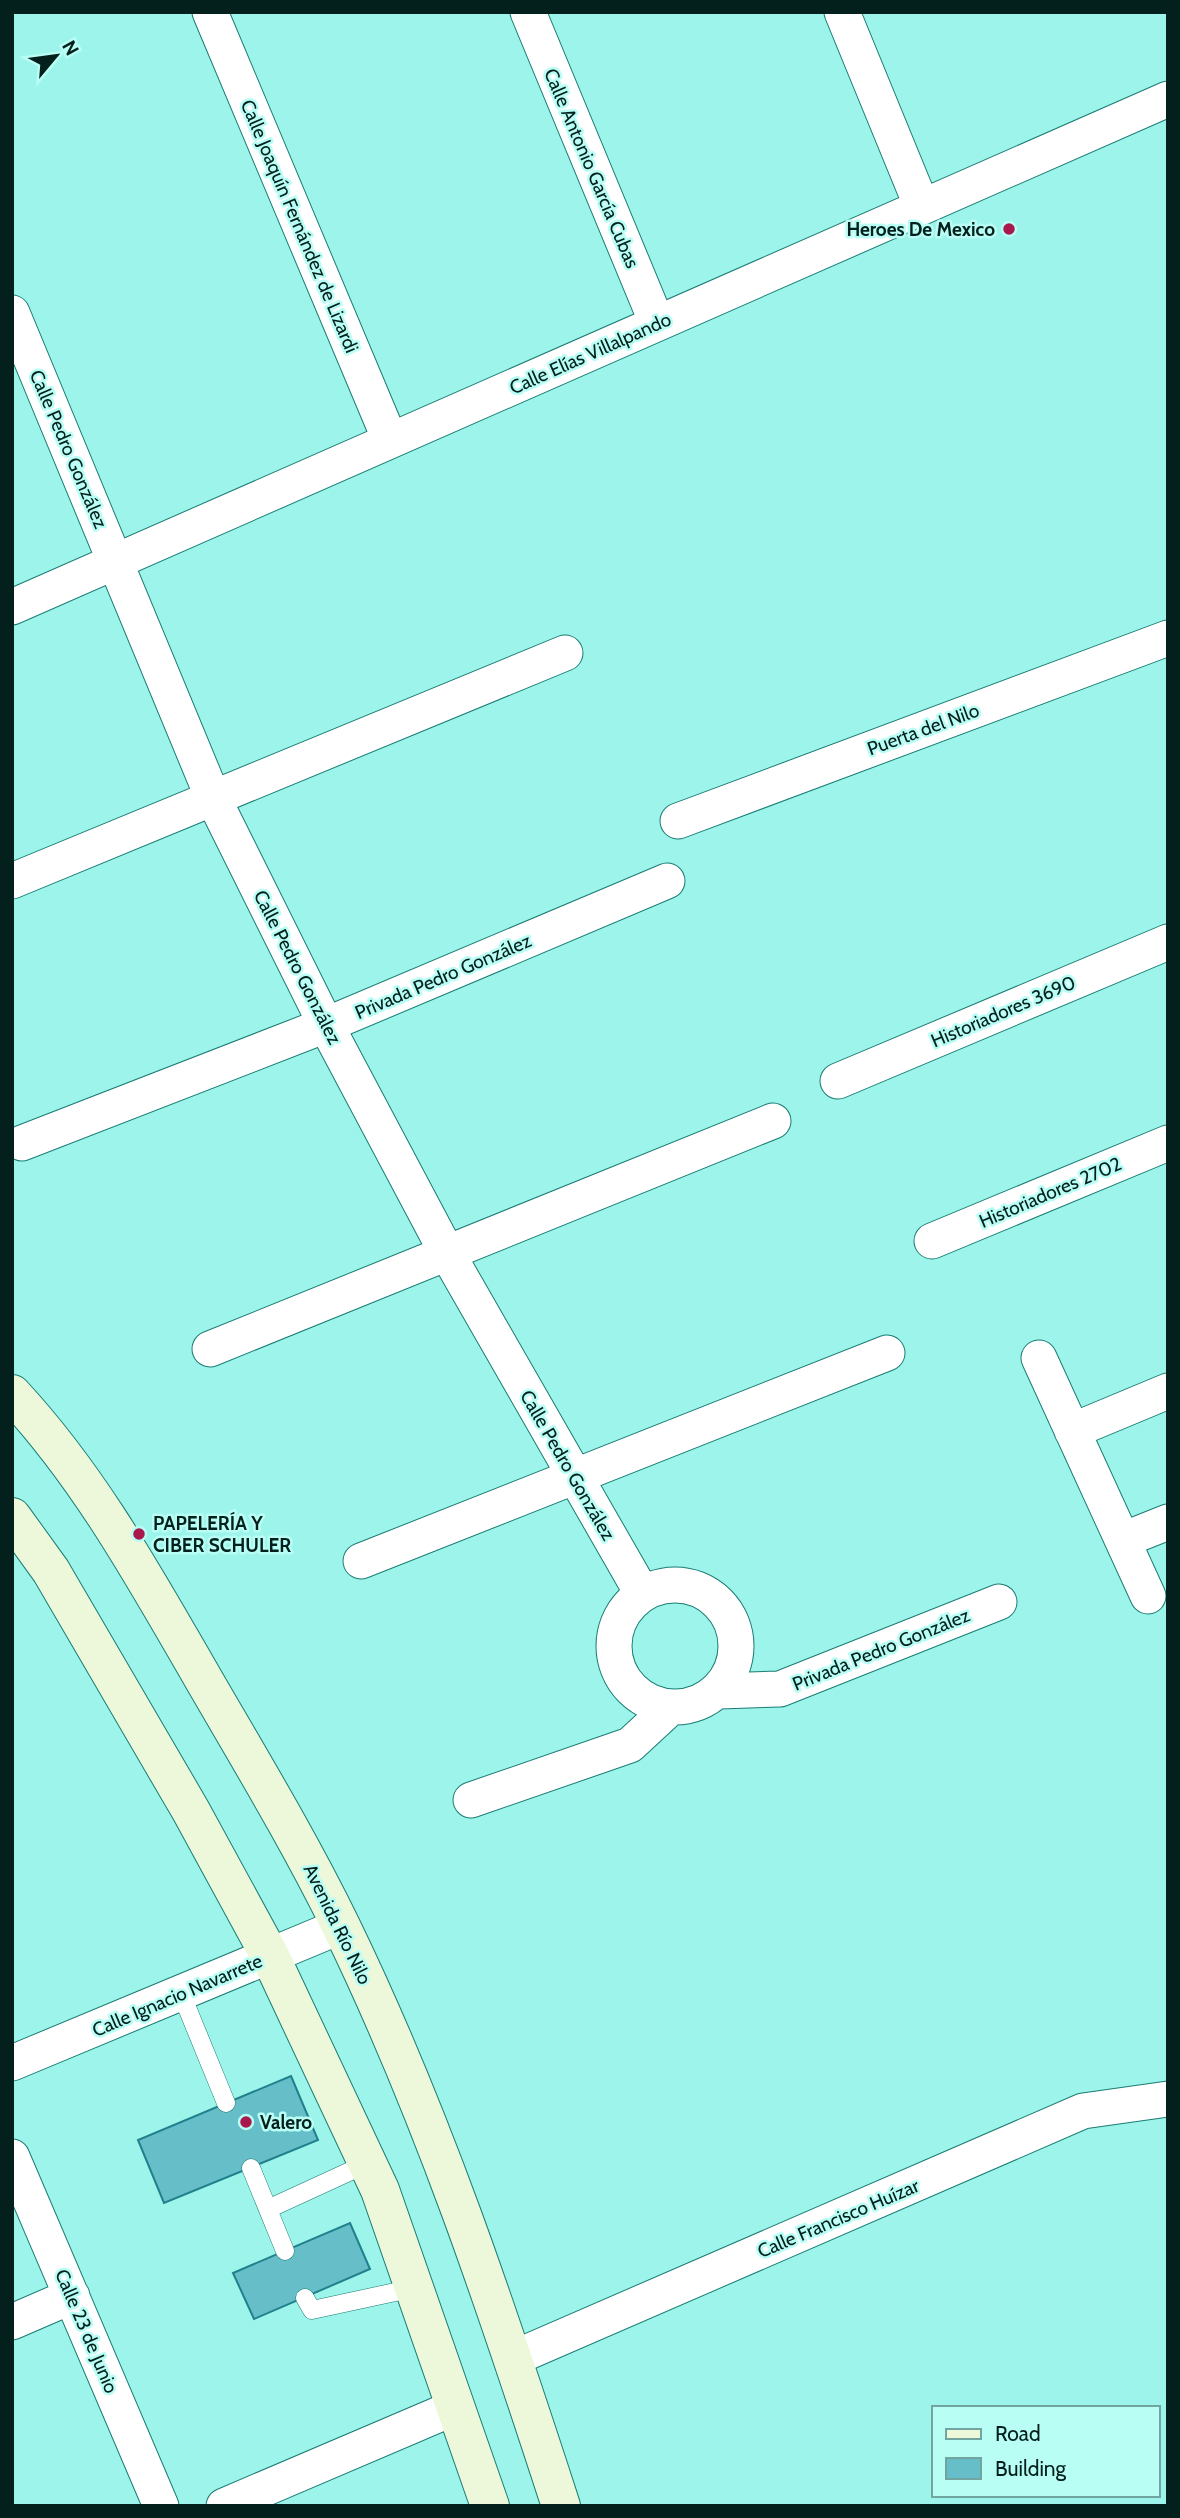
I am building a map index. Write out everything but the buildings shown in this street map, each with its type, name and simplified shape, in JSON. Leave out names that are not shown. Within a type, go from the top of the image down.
[{"type":"main road","name":"Avenida Río Nilo","points":[[12,1394],[37,1421],[112,1522],[287,1823],[341,1926],[411,2080],[453,2184],[514,2358],[561,2506]]},
{"type":"main road","points":[[12,1517],[51,1572],[86,1631],[191,1811],[270,1956],[368,2163],[490,2506]]},
{"type":"street","name":"Calle Joaquín Fernández de Lizardi","points":[[210,12],[390,440]]},
{"type":"street","name":"Calle Antonio García Cubas","points":[[528,12],[657,323]]},
{"type":"street","points":[[842,12],[922,207]]},
{"type":"street","name":"Calle Elías Villalpando","points":[[12,607],[1168,99]]},
{"type":"street","name":"Calle Pedro González","points":[[12,313],[214,798],[326,1025],[446,1254],[642,1593]]},
{"type":"street","name":"Puerta del Nilo","points":[[678,821],[1168,638]]},
{"type":"street","points":[[12,881],[565,653]]},
{"type":"street","name":"Privada Pedro González","points":[[22,1143],[326,1025],[667,881]]},
{"type":"street","name":"Historiadores 3690","points":[[838,1080],[1168,942]]},
{"type":"street","points":[[210,1349],[773,1121]]},
{"type":"street","name":"Historiadores 2702","points":[[932,1241],[1168,1143]]},
{"type":"street","points":[[361,1561],[887,1353]]},
{"type":"street","points":[[1039,1358],[1148,1597]]},
{"type":"street","points":[[1072,1431],[1168,1391]]},
{"type":"street","points":[[1122,1540],[1168,1521]]},
{"type":"street","points":[[671,1584],[700,1590],[724,1608],[736,1635],[735,1655],[734,1665],[719,1691],[696,1705],[670,1708],[641,1698],[620,1675],[613,1645],[622,1615],[642,1593],[671,1584]]},
{"type":"street","name":"Privada Pedro González","points":[[719,1691],[780,1689],[999,1602]]},
{"type":"street","points":[[471,1800],[630,1745],[670,1708]]},
{"type":"street","name":"Calle Ignacio Navarrete","points":[[12,2063],[341,1926]]},
{"type":"street","name":"Calle Francisco Huízar","points":[[514,2358],[1083,2111],[1168,2099]]},
{"type":"street","name":"Calle 23 de Junio","points":[[12,2157],[161,2506]]},
{"type":"street","points":[[12,2322],[72,2296]]},
{"type":"street","points":[[224,2506],[456,2407]]},
{"type":"lane","points":[[181,1993],[226,2103]]},
{"type":"lane","points":[[268,2209],[368,2163]]},
{"type":"lane","points":[[251,2168],[285,2251]]},
{"type":"lane","points":[[305,2298],[312,2310],[414,2288]]},
{"type":"place","name":"Heroes De Mexico","points":[[1009,229]]},
{"type":"place","name":"PAPELERÍA Y CIBER SCHULER","points":[[139,1534]]},
{"type":"place","name":"Valero","points":[[246,2122]]}]
